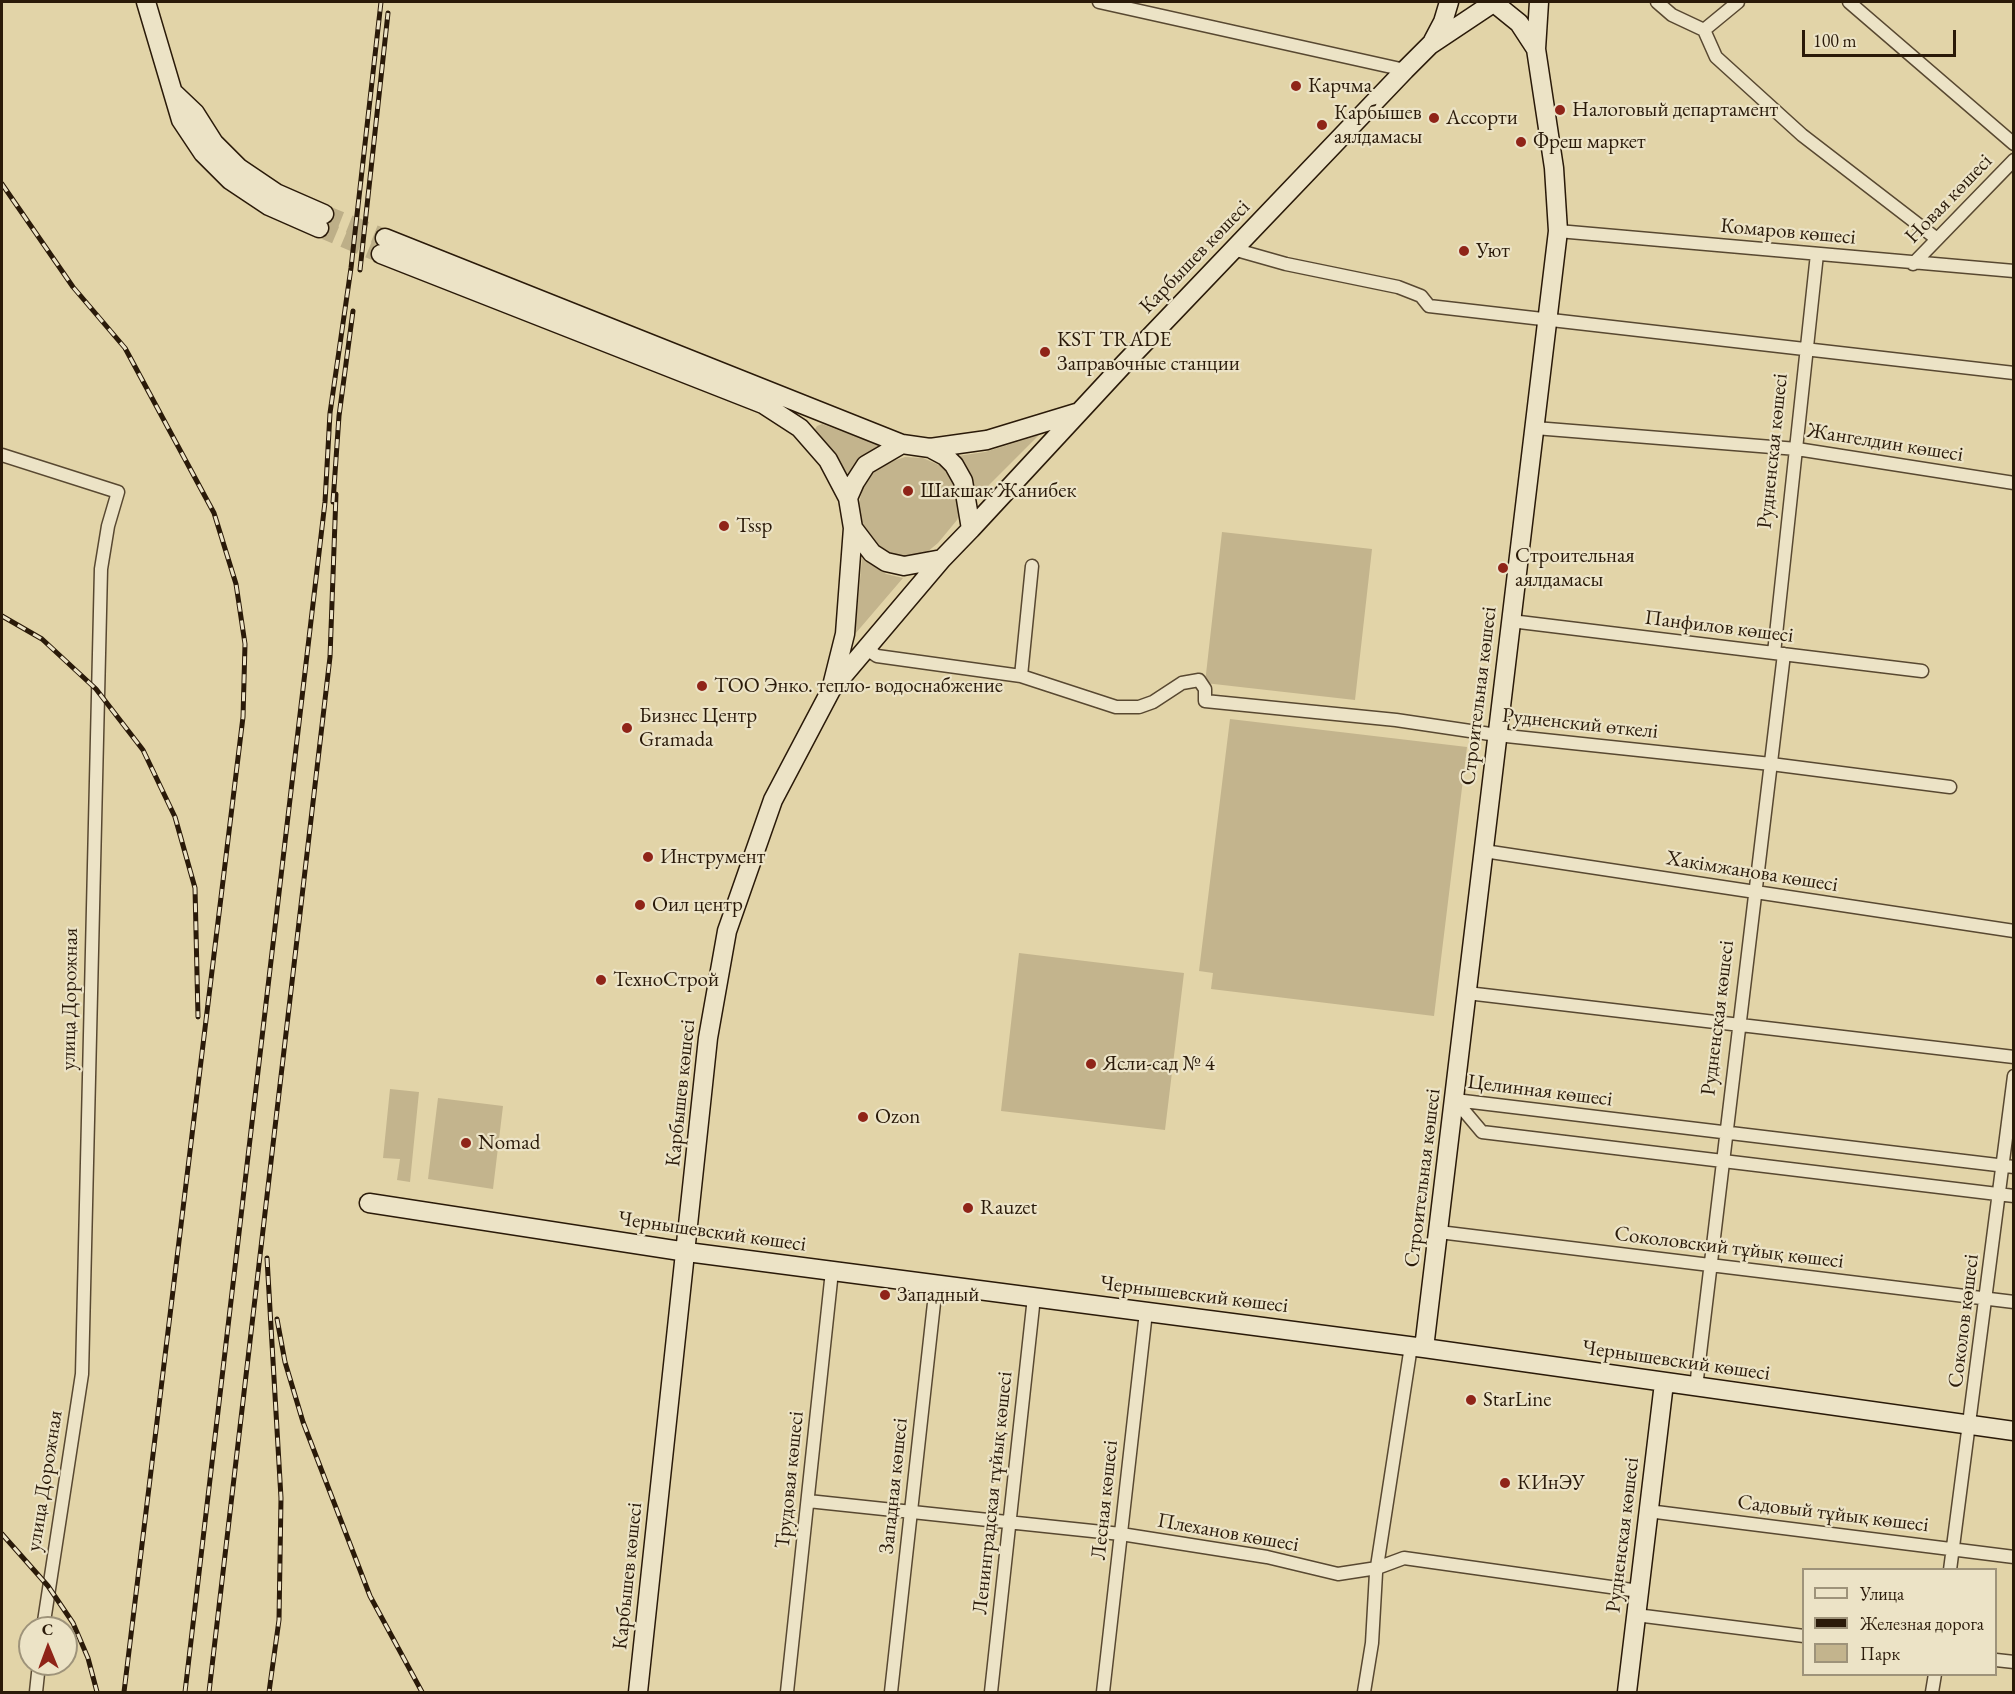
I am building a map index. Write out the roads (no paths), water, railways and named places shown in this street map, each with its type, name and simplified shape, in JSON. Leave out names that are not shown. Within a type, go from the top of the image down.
[{"type":"main road","points":[[146,2],[181,120],[203,153],[230,180],[269,206],[322,221]]},
{"type":"main road","points":[[1430,45],[1443,22],[1449,2]]},
{"type":"main road","points":[[1536,49],[1539,2]]},
{"type":"main road","points":[[1430,45],[1495,4],[1519,23],[1536,49]]},
{"type":"main road","name":"Карбышев көшесі","points":[[971,529],[1233,249],[1430,45]]},
{"type":"main road","name":"Строительная көшесі","points":[[1418,1347],[1439,1232],[1558,231],[1554,168],[1536,49]]},
{"type":"main road","points":[[831,690],[845,634],[853,528],[848,498],[828,460],[800,428],[763,404],[383,246],[902,444],[930,448],[987,440],[1081,412]]},
{"type":"main road","points":[[848,498],[866,465],[902,444]]},
{"type":"main road","points":[[853,528],[872,553],[886,562],[904,566],[942,559],[971,529],[963,481],[954,465],[930,448]]},
{"type":"main road","name":"Карбышев көшесі","points":[[638,1692],[687,1252],[708,1038],[727,931],[773,800],[831,690],[942,559]]},
{"type":"main road","name":"Чернышевский көшесі","points":[[369,1203],[687,1252],[1418,1347],[2013,1431]]},
{"type":"main road","name":"Рудненская көшесі","points":[[1627,1692],[1664,1383]]},
{"type":"street","points":[[1099,2],[1405,70]]},
{"type":"street","points":[[1658,2],[1671,15],[1704,30],[1716,57],[1802,135],[1937,239]]},
{"type":"street","points":[[1704,30],[1738,2]]},
{"type":"street","points":[[1849,2],[2013,144]]},
{"type":"street","name":"Новая көшесі","points":[[1913,264],[2013,160]]},
{"type":"street","name":"Комаров көшесі","points":[[1558,231],[2013,271]]},
{"type":"street","points":[[1233,249],[1286,264],[1398,287],[1421,296],[1429,306],[2013,373]]},
{"type":"street","name":"Рудненская көшесі","points":[[1696,1387],[1771,764],[1797,449],[1817,254]]},
{"type":"street","name":"Жангелдин көшесі","points":[[1534,428],[1797,449],[2013,483]]},
{"type":"street","name":"улица Дорожная","points":[[2,455],[118,492],[108,526],[101,580],[82,1374],[45,1616]]},
{"type":"street","points":[[865,648],[877,656],[1021,676],[1032,566]]},
{"type":"street","name":"Панфилов көшесі","points":[[1511,621],[1922,671]]},
{"type":"street","name":"Рудненский өткелі","points":[[1021,676],[1116,707],[1146,704],[1182,683],[1199,680],[1205,689],[1205,701],[1396,720],[1497,735],[1771,764],[1950,787]]},
{"type":"street","name":"Хакімжанова көшесі","points":[[1484,851],[2013,931]]},
{"type":"street","points":[[1467,993],[2013,1057]]},
{"type":"street","name":"Соколов көшесі","points":[[1950,1568],[1971,1426],[1999,1194],[2008,1166],[2013,1076]]},
{"type":"street","name":"Целинная көшесі","points":[[1455,1100],[2008,1166]]},
{"type":"street","name":"Целинная көшесі","points":[[1455,1100],[1482,1132],[2013,1196]]},
{"type":"street","name":"Соколовский тұйық көшесі","points":[[1439,1232],[2013,1302]]},
{"type":"street","name":"Трудовая көшесі","points":[[787,1692],[832,1271]]},
{"type":"street","name":"Западная көшесі","points":[[891,1692],[936,1285]]},
{"type":"street","name":"Ленинградская тұйық көшесі","points":[[992,1692],[1034,1297]]},
{"type":"street","name":"Лесная көшесі","points":[[1103,1692],[1146,1312]]},
{"type":"street","name":"Строительная көшесі","points":[[1364,1692],[1372,1642],[1377,1568],[1418,1347]]},
{"type":"street","name":"Плеханов көшесі","points":[[808,1501],[1121,1534],[1268,1557],[1338,1574],[1377,1568],[1404,1558],[1639,1591]]},
{"type":"street","name":"Садовый тұйық көшесі","points":[[1648,1510],[2013,1557]]},
{"type":"street","points":[[1636,1616],[1802,1636]]},
{"type":"street","points":[[1997,1660],[2013,1662]]},
{"type":"street","points":[[36,1692],[38,1676]]},
{"type":"street","points":[[1932,1692],[1935,1676]]},
{"type":"tunnel","points":[[324,214],[385,238]]},
{"type":"tunnel","points":[[319,228],[381,254]]},
{"type":"railway","points":[[185,1692],[325,502],[330,413],[351,268],[381,2]]},
{"type":"railway","points":[[360,270],[388,13]]},
{"type":"railway","points":[[2,184],[73,287],[125,348],[214,513],[236,584],[245,644],[243,717],[124,1692]]},
{"type":"railway","points":[[333,502],[339,416],[353,311]]},
{"type":"railway","points":[[209,1692],[330,657],[336,494]]},
{"type":"railway","points":[[2,616],[42,639],[96,689],[143,750],[175,817],[195,888],[198,1017]]},
{"type":"railway","points":[[267,1258],[281,1498],[279,1620],[269,1692]]},
{"type":"railway","points":[[277,1319],[285,1362],[303,1422],[370,1596],[422,1692]]},
{"type":"railway","points":[[2,1534],[48,1586],[73,1623],[88,1658],[97,1692]]},
{"type":"place","name":"Карчма","points":[[1296,86]]},
{"type":"place","name":"Налоговый департамент","points":[[1560,110]]},
{"type":"place","name":"Ассорти","points":[[1434,118]]},
{"type":"place","name":"Карбышев аялдамасы","points":[[1322,125]]},
{"type":"place","name":"Фреш маркет","points":[[1521,142]]},
{"type":"place","name":"Уют","points":[[1464,251]]},
{"type":"place","name":"KST TRADE Заправочные станции","points":[[1045,352]]},
{"type":"place","name":"Шакшак Жанибек","points":[[908,491]]},
{"type":"place","name":"Tssp","points":[[724,526]]},
{"type":"place","name":"Строительная аялдамасы","points":[[1503,568]]},
{"type":"place","name":"ТОО Энко. тепло- водоснабжение","points":[[702,686]]},
{"type":"place","name":"Бизнес Центр Gramada","points":[[627,728]]},
{"type":"place","name":"Инструмент","points":[[648,857]]},
{"type":"place","name":"Оил центр","points":[[640,905]]},
{"type":"place","name":"ТехноСтрой","points":[[601,980]]},
{"type":"place","name":"Ясли-сад № 4","points":[[1091,1064]]},
{"type":"place","name":"Ozon","points":[[863,1117]]},
{"type":"place","name":"Nomad","points":[[466,1143]]},
{"type":"place","name":"Rauzet","points":[[968,1208]]},
{"type":"place","name":"Западный","points":[[885,1295]]},
{"type":"place","name":"StarLine","points":[[1471,1400]]},
{"type":"place","name":"КИнЭУ","points":[[1505,1483]]}]
